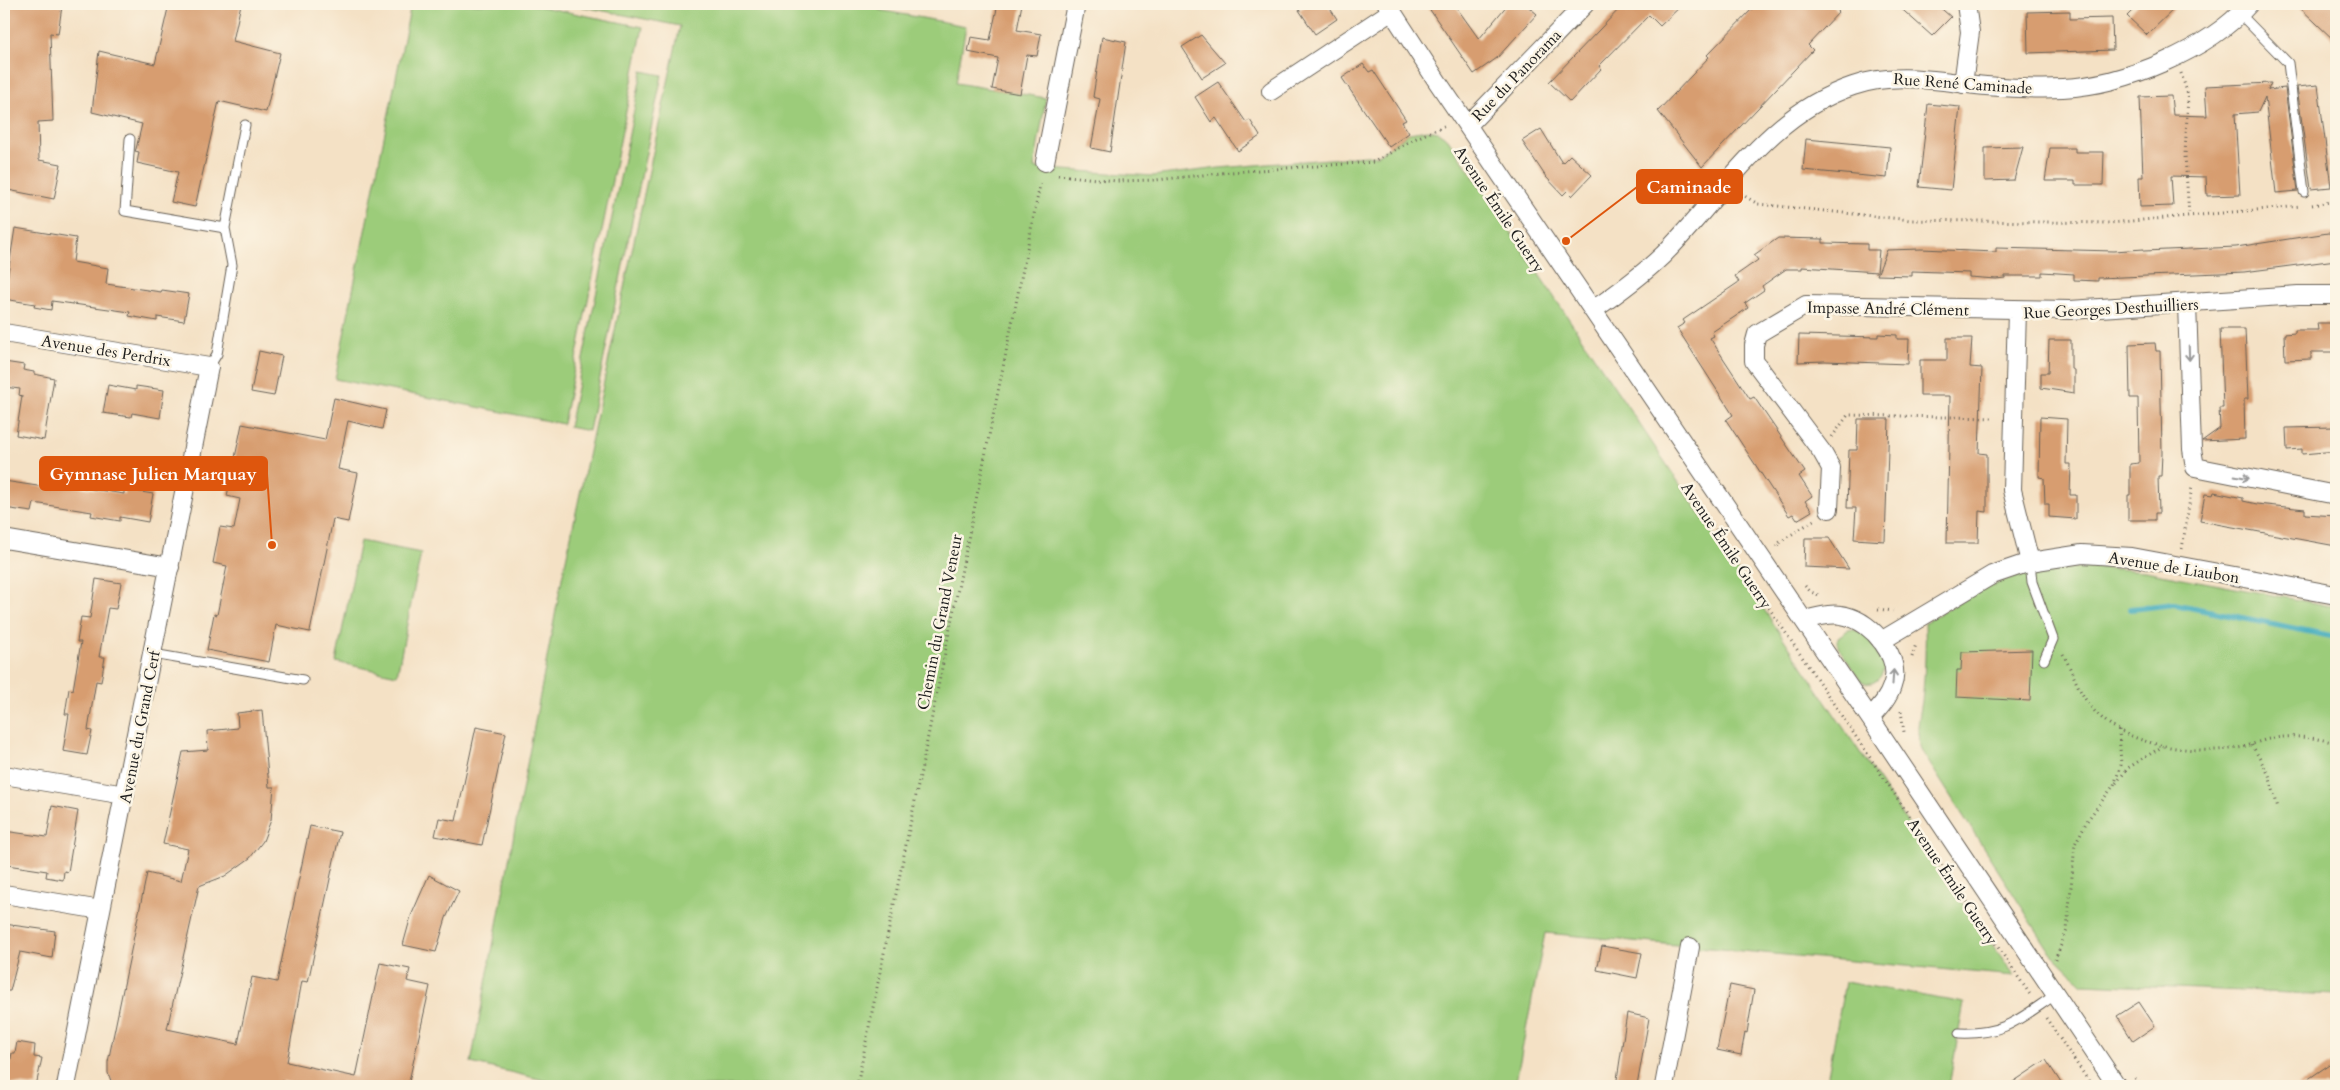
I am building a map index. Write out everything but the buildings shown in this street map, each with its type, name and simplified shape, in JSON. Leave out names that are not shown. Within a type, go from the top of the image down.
[{"type":"street","points":[[1044,168],[1076,4]]},
{"type":"street","name":"Rue du Panorama","points":[[1468,125],[1586,4]]},
{"type":"street","points":[[1962,84],[1970,32],[1970,20],[1966,4]]},
{"type":"street","points":[[1271,91],[1390,8]]},
{"type":"street","name":"Avenue Émile Guerry","points":[[1390,8],[1436,81],[1468,125],[1804,620],[2117,1086]]},
{"type":"street","name":"Rue René Caminade","points":[[1593,310],[1634,282],[1664,254],[1724,184],[1777,128],[1814,102],[1834,92],[1882,79],[1908,77],[1962,84],[2030,88],[2064,88],[2099,83],[2176,56],[2209,37],[2244,9]]},
{"type":"street","name":"Rue Georges Desthuilliers","points":[[2030,562],[2012,498],[2017,310],[2070,310],[2187,304],[2298,295],[2336,295]]},
{"type":"street","points":[[2187,304],[2192,449],[2195,466],[2336,495]]},
{"type":"street","name":"Impasse André Clément","points":[[1829,509],[1831,468],[1822,452],[1754,361],[1754,345],[1757,334],[1801,306],[1806,305],[2017,310]]},
{"type":"street","name":"Avenue des Perdrix","points":[[4,333],[209,367]]},
{"type":"street","name":"Avenue du Grand Cerf","points":[[66,1086],[209,367]]},
{"type":"street","points":[[4,539],[170,567]]},
{"type":"street","name":"Avenue de Liaubon","points":[[1881,641],[1992,575],[2030,562],[2082,554],[2132,557],[2336,595]]},
{"type":"street","points":[[1804,620],[1829,614],[1846,616],[1862,622],[1881,641],[1889,653],[1895,677],[1887,699],[1870,718]]},
{"type":"street","points":[[4,775],[125,796]]},
{"type":"street","points":[[4,894],[101,910]]},
{"type":"street","points":[[1664,1086],[1690,947]]},
{"type":"lane","points":[[2244,9],[2288,63],[2304,192]]},
{"type":"lane","points":[[209,367],[217,354],[232,264],[225,228],[245,125]]},
{"type":"lane","points":[[130,139],[125,211],[225,228]]},
{"type":"lane","points":[[2030,562],[2032,582],[2053,639],[2044,660]]},
{"type":"lane","points":[[153,654],[304,680]]},
{"type":"lane","points":[[1958,1033],[1979,1034],[1995,1031],[2010,1025],[2055,996]]},
{"type":"path","points":[[2176,56],[2188,95],[2185,155],[2189,216]]},
{"type":"path","name":"Avenue Émile Guerry","points":[[1439,118],[1450,134]]},
{"type":"path","points":[[1044,168],[1117,181],[1156,180],[1231,172],[1374,162],[1414,139],[1444,126]]},
{"type":"path","name":"Chemin du Grand Veneur","points":[[857,1086],[1044,168]]},
{"type":"path","points":[[1724,184],[1758,204],[1911,220],[2110,223],[2305,206],[2336,201]]},
{"type":"path","points":[[1822,452],[1848,414],[2013,419]]},
{"type":"path","points":[[2182,549],[2195,466]]},
{"type":"path","name":"Avenue Émile Guerry","points":[[1694,496],[2092,1086]]},
{"type":"path","points":[[1781,551],[1777,544],[1829,509]]},
{"type":"path","points":[[1755,587],[1773,575]]},
{"type":"path","points":[[1911,663],[1913,648],[1919,638]]},
{"type":"path","points":[[2053,639],[2091,707],[2103,720],[2118,729],[2164,745],[2203,751],[2220,751],[2277,738],[2336,743]]},
{"type":"path","points":[[1904,704],[1901,712],[1904,731],[1908,739]]},
{"type":"path","points":[[2114,785],[2120,765],[2118,729]]},
{"type":"path","points":[[2055,960],[2068,921],[2075,844],[2087,821],[2128,768],[2164,745]]},
{"type":"path","points":[[2252,745],[2269,775],[2278,808]]},
{"type":"path","points":[[2050,952],[2060,968]]},
{"type":"path","points":[[2130,1070],[2140,1086]]},
{"type":"green space","points":[[411,4],[528,4],[643,27],[563,424],[335,379]]},
{"type":"green space","points":[[569,4],[880,4],[879,10],[966,26],[956,83],[1046,98],[1034,168],[1153,176],[1219,168],[1378,155],[1409,133],[1428,130],[1438,132],[1448,139],[1947,882],[2015,976],[1545,933],[1515,1086],[569,1086],[471,1063],[562,578],[680,26]]},
{"type":"green space","points":[[642,71],[662,75],[589,431],[569,427]]},
{"type":"green space","points":[[360,541],[421,553],[397,675],[336,662]]},
{"type":"green space","points":[[2092,567],[2145,571],[2336,607],[2336,995],[2083,984],[2051,953],[1921,750],[1918,727],[1924,674],[1925,622],[1980,591],[2024,574],[2063,568]]},
{"type":"green space","points":[[1848,630],[1855,630],[1867,636],[1880,655],[1884,668],[1881,676],[1875,682],[1868,683],[1860,680],[1838,647],[1838,637]]},
{"type":"green space","points":[[1845,982],[1964,1003],[1949,1086],[1826,1086]]},
{"type":"waterway","points":[[2131,609],[2174,604],[2336,637]]},
{"type":"place","name":"Caminade","points":[[1566,241]]},
{"type":"place","name":"Gymnase Julien Marquay","points":[[272,545]]}]
